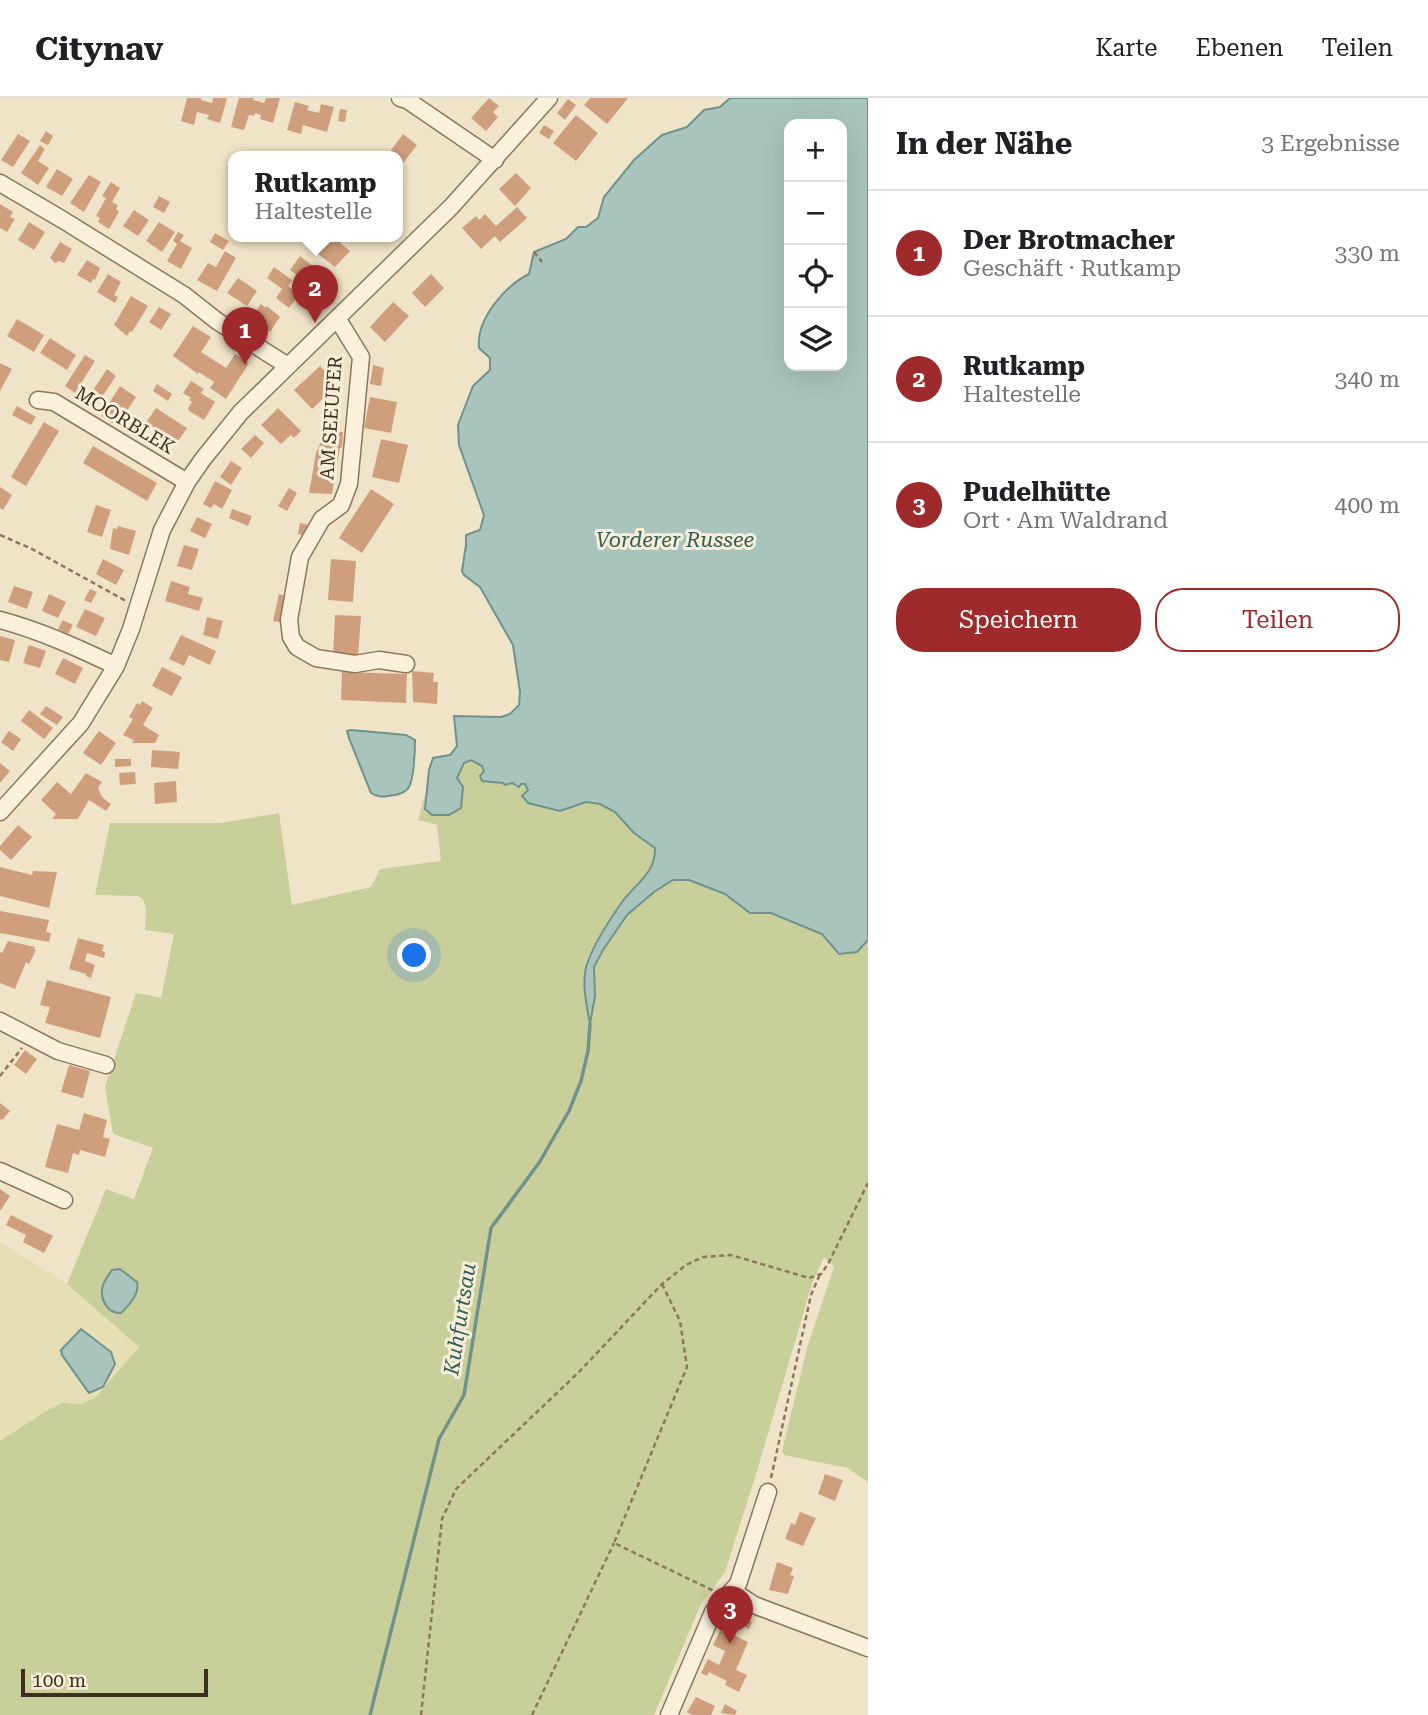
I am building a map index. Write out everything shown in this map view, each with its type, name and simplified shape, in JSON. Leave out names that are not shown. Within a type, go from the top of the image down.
[{"type":"street","points":[[400,98],[407,100],[495,160]]},
{"type":"street","points":[[0,812],[81,723],[116,666],[131,629],[162,530],[187,482],[219,438],[288,366],[451,207],[549,98]]},
{"type":"street","points":[[0,183],[184,295],[217,321],[288,366]]},
{"type":"street","name":"AM SEEUFER","points":[[337,318],[361,357],[349,484],[341,505],[322,519],[300,557],[289,620],[291,637],[297,647],[316,658],[355,664],[379,660],[407,664]]},
{"type":"street","name":"MOORBLEK","points":[[38,400],[54,402],[187,482]]},
{"type":"street","points":[[319,553],[320,545],[341,505]]},
{"type":"street","points":[[0,620],[61,640],[116,666]]},
{"type":"street","points":[[0,1021],[58,1051],[106,1065]]},
{"type":"street","points":[[0,1171],[64,1200]]},
{"type":"street","points":[[669,1715],[713,1612],[738,1584],[768,1492]]},
{"type":"street","points":[[729,1594],[868,1648]]},
{"type":"path","points":[[534,252],[542,262]]},
{"type":"path","points":[[0,535],[32,549],[113,594]]},
{"type":"path","points":[[0,1076],[26,1046]]},
{"type":"path","points":[[768,1492],[811,1295],[868,1183]]},
{"type":"path","points":[[421,1715],[442,1519],[456,1489],[579,1372],[662,1284],[687,1265],[703,1257],[731,1255],[809,1278],[821,1274]]},
{"type":"path","points":[[532,1715],[614,1543],[687,1367],[680,1321],[662,1284]]},
{"type":"path","points":[[614,1543],[729,1594]]},
{"type":"shaded area","points":[[0,1242],[67,1284],[139,1347],[95,1398],[81,1404],[62,1403],[0,1441]],"holes":[[[94,1337],[111,1352],[62,1350]]]},
{"type":"green space","points":[[471,760],[482,766],[482,781],[526,784],[528,803],[547,806],[586,802],[600,804],[615,812],[634,833],[655,848],[648,871],[612,916],[587,960],[584,988],[590,1022],[595,996],[594,967],[603,950],[627,915],[673,880],[689,880],[725,894],[750,913],[771,913],[822,934],[839,954],[857,952],[868,940],[868,1482],[847,1468],[785,1455],[782,1451],[807,1348],[834,1267],[824,1257],[812,1284],[725,1572],[701,1604],[654,1715],[0,1715],[0,1441],[62,1403],[81,1404],[95,1398],[139,1347],[67,1284],[106,1189],[134,1199],[153,1148],[113,1134],[105,1087],[136,993],[161,998],[174,934],[145,930],[146,908],[143,899],[138,896],[95,895],[110,823],[221,823],[279,813],[292,905],[371,887],[380,869],[441,861],[437,825],[418,820],[426,792],[425,809],[457,778],[464,763]]},
{"type":"water","name":"Vorderer Russee","points":[[730,98],[868,98],[868,940],[857,952],[839,954],[822,934],[771,913],[750,913],[725,894],[689,880],[673,880],[627,915],[603,950],[594,967],[595,996],[590,1024],[585,986],[587,964],[612,917],[644,878],[652,864],[655,848],[634,833],[615,812],[600,804],[586,802],[560,811],[528,803],[522,796],[528,790],[525,784],[519,787],[512,783],[505,785],[482,781],[482,766],[471,760],[464,763],[457,778],[463,787],[461,808],[449,815],[432,815],[425,809],[433,758],[450,755],[457,746],[454,716],[501,717],[510,714],[519,705],[520,692],[513,645],[480,587],[462,571],[466,535],[480,530],[484,515],[459,445],[458,425],[473,386],[490,370],[490,358],[479,348],[482,326],[502,295],[529,274],[534,252],[566,239],[578,227],[586,227],[598,218],[604,197],[634,160],[662,135],[687,127],[704,110],[720,107]]},
{"type":"water","points":[[347,731],[406,735],[415,740],[413,771],[407,789],[400,794],[386,796],[371,793],[349,738]]},
{"type":"water","points":[[120,1269],[137,1282],[138,1286],[133,1299],[121,1313],[116,1313],[105,1304],[102,1290],[112,1270]]},
{"type":"water","points":[[81,1329],[111,1352],[115,1364],[103,1387],[89,1393],[61,1350]]},
{"type":"building","points":[[187,98],[201,98],[212,103],[213,98],[227,98],[220,123],[207,119],[209,115],[197,112],[194,125],[181,121]]},
{"type":"building","points":[[239,98],[254,98],[253,100],[264,103],[266,98],[280,98],[273,123],[260,119],[261,115],[255,113],[254,116],[249,115],[244,130],[231,127]]},
{"type":"building","points":[[489,98],[499,106],[493,112],[498,117],[486,131],[471,118]]},
{"type":"building","points":[[590,98],[628,98],[607,124],[584,105]]},
{"type":"building","points":[[568,99],[576,105],[565,120],[557,113]]},
{"type":"building","points":[[295,102],[309,106],[307,110],[319,113],[321,104],[334,107],[327,132],[303,125],[301,134],[287,130]]},
{"type":"building","points":[[340,109],[347,110],[345,122],[338,121]]},
{"type":"building","points":[[576,115],[598,133],[576,161],[553,143]]},
{"type":"building","points":[[544,125],[554,131],[549,139],[539,133]]},
{"type":"building","points":[[46,131],[53,136],[48,145],[40,141]]},
{"type":"building","points":[[18,134],[30,141],[13,167],[1,160]]},
{"type":"building","points":[[403,134],[417,145],[403,163],[403,151],[390,151]]},
{"type":"building","points":[[40,145],[45,149],[38,161],[49,168],[38,185],[21,173]]},
{"type":"building","points":[[57,169],[73,179],[62,196],[46,187]]},
{"type":"building","points":[[516,173],[531,188],[515,206],[499,189]]},
{"type":"building","points":[[89,175],[101,182],[84,212],[70,203]]},
{"type":"building","points":[[111,182],[120,188],[112,202],[118,205],[116,209],[119,212],[109,229],[98,222],[100,218],[96,216],[106,198],[102,196]]},
{"type":"building","points":[[159,196],[170,202],[164,213],[153,207]]},
{"type":"building","points":[[0,204],[13,212],[10,217],[15,219],[7,232],[0,228]]},
{"type":"building","points":[[517,207],[527,218],[500,242],[495,236],[481,249],[462,228],[476,216],[479,220],[485,214],[496,226]]},
{"type":"building","points":[[134,210],[149,220],[138,236],[123,226]]},
{"type":"building","points":[[29,222],[45,232],[34,250],[18,240]]},
{"type":"building","points":[[159,222],[175,232],[162,252],[146,241]]},
{"type":"building","points":[[178,232],[184,235],[180,241],[192,248],[181,269],[167,261],[177,244],[173,241]]},
{"type":"building","points":[[215,233],[228,242],[223,250],[210,242]]},
{"type":"building","points":[[60,242],[72,249],[64,263],[55,263],[50,258]]},
{"type":"building","points":[[339,242],[350,251],[335,267],[309,247],[313,243]]},
{"type":"building","points":[[225,251],[236,258],[217,291],[197,280],[208,263],[216,267]]},
{"type":"building","points":[[300,256],[325,275],[315,288],[290,270]]},
{"type":"building","points":[[87,260],[100,268],[91,283],[77,275]]},
{"type":"building","points":[[274,267],[292,280],[288,286],[299,294],[289,308],[276,298],[282,289],[267,278]]},
{"type":"building","points":[[108,274],[121,282],[114,295],[118,297],[115,303],[97,292]]},
{"type":"building","points":[[431,274],[444,288],[425,307],[412,293]]},
{"type":"building","points":[[238,278],[257,291],[247,306],[227,293]]},
{"type":"building","points":[[131,296],[148,306],[127,336],[114,325]]},
{"type":"building","points":[[393,302],[409,316],[385,342],[370,327]]},
{"type":"building","points":[[261,304],[280,317],[270,332],[251,319]]},
{"type":"building","points":[[159,307],[171,314],[161,330],[149,322]]},
{"type":"building","points":[[17,319],[44,335],[34,352],[7,336]]},
{"type":"building","points":[[193,326],[211,337],[201,352],[226,368],[235,354],[249,363],[226,399],[210,388],[214,382],[173,356]]},
{"type":"building","points":[[50,338],[76,355],[67,370],[40,353]]},
{"type":"building","points":[[85,355],[95,361],[75,393],[65,386]]},
{"type":"building","points":[[0,363],[12,369],[0,391]]},
{"type":"building","points":[[373,365],[384,368],[381,386],[370,384]]},
{"type":"building","points":[[320,366],[338,385],[312,409],[294,390]]},
{"type":"building","points":[[107,369],[116,376],[95,407],[86,401]]},
{"type":"building","points":[[191,381],[204,389],[201,393],[215,402],[204,420],[189,411],[191,398],[183,393]]},
{"type":"building","points":[[157,384],[172,394],[168,401],[153,391]]},
{"type":"building","points":[[120,386],[136,397],[117,426],[101,416]]},
{"type":"building","points":[[370,397],[397,402],[391,433],[364,428]]},
{"type":"building","points":[[17,406],[36,417],[31,425],[12,415]]},
{"type":"building","points":[[156,408],[187,428],[176,444],[145,424]]},
{"type":"building","points":[[278,408],[301,431],[281,444],[261,425]]},
{"type":"building","points":[[44,422],[59,431],[26,486],[11,477]]},
{"type":"building","points":[[332,431],[343,432],[332,494],[309,493],[316,453],[324,434],[331,435]]},
{"type":"building","points":[[255,435],[264,443],[251,458],[241,449]]},
{"type":"building","points":[[381,439],[408,445],[399,483],[372,477]]},
{"type":"building","points":[[93,446],[157,483],[147,501],[83,463]]},
{"type":"building","points":[[231,461],[242,468],[231,485],[220,477]]},
{"type":"building","points":[[215,481],[232,490],[222,509],[214,504],[211,508],[203,504]]},
{"type":"building","points":[[0,487],[12,495],[3,510],[0,508]]},
{"type":"building","points":[[289,488],[297,493],[287,511],[278,506]]},
{"type":"building","points":[[371,489],[394,504],[362,553],[339,538]]},
{"type":"building","points":[[96,505],[111,510],[102,537],[87,532]]},
{"type":"building","points":[[232,509],[252,516],[248,526],[229,518]]},
{"type":"building","points":[[197,517],[212,524],[205,538],[190,531]]},
{"type":"building","points":[[300,523],[309,525],[307,536],[298,534]]},
{"type":"building","points":[[118,526],[136,531],[129,555],[110,549],[113,528],[117,529]]},
{"type":"building","points":[[184,545],[199,549],[192,570],[177,566]]},
{"type":"building","points":[[103,559],[124,570],[116,585],[96,574]]},
{"type":"building","points":[[331,559],[356,561],[353,602],[328,600]]},
{"type":"building","points":[[171,581],[190,587],[188,594],[203,598],[199,611],[165,601]]},
{"type":"building","points":[[14,586],[33,592],[27,609],[8,602]]},
{"type":"building","points":[[90,589],[97,592],[91,603],[84,600]]},
{"type":"building","points":[[49,594],[66,602],[58,618],[42,611]]},
{"type":"building","points":[[279,594],[290,597],[284,623],[273,621]]},
{"type":"building","points":[[85,609],[105,618],[96,636],[76,627]]},
{"type":"building","points":[[335,615],[361,616],[358,657],[333,656]]},
{"type":"building","points":[[207,617],[223,621],[218,639],[203,635]]},
{"type":"building","points":[[63,620],[73,625],[68,634],[58,629]]},
{"type":"building","points":[[181,635],[216,651],[210,665],[189,655],[184,666],[169,659]]},
{"type":"building","points":[[0,636],[15,640],[9,662],[0,660]]},
{"type":"building","points":[[29,645],[46,651],[40,668],[23,663]]},
{"type":"building","points":[[63,658],[83,668],[75,684],[55,674]]},
{"type":"building","points":[[162,667],[182,677],[172,696],[152,686]]},
{"type":"building","points":[[412,671],[434,673],[433,682],[438,682],[437,704],[413,702]]},
{"type":"building","points":[[342,672],[407,674],[406,703],[341,700]]},
{"type":"building","points":[[142,701],[153,708],[143,725],[159,735],[155,743],[132,743],[134,740],[123,735],[133,719],[129,717],[137,703],[140,705]]},
{"type":"building","points":[[46,706],[63,717],[57,725],[40,714]]},
{"type":"building","points":[[29,710],[53,728],[44,739],[21,721]]},
{"type":"building","points":[[9,731],[21,739],[13,751],[1,742]]},
{"type":"building","points":[[99,731],[116,743],[101,765],[83,753]]},
{"type":"building","points":[[152,750],[180,752],[178,769],[151,767]]},
{"type":"building","points":[[115,759],[131,759],[131,766],[115,767]]},
{"type":"building","points":[[0,763],[10,771],[0,783]]},
{"type":"building","points":[[135,772],[136,784],[120,785],[119,773]]},
{"type":"building","points":[[86,773],[102,782],[98,788],[102,797],[111,804],[106,811],[89,800],[78,819],[52,819],[56,814],[41,800],[57,782],[71,794]]},
{"type":"building","points":[[176,781],[177,802],[155,804],[154,783]]},
{"type":"building","points":[[18,825],[32,837],[11,860],[0,850],[0,846]]},
{"type":"building","points":[[0,867],[32,875],[33,871],[57,872],[49,908],[0,896]]},
{"type":"building","points":[[0,911],[49,920],[46,932],[51,933],[49,942],[0,933]]},
{"type":"building","points":[[78,938],[104,945],[104,958],[87,953],[85,961],[95,965],[91,978],[69,969]]},
{"type":"building","points":[[8,941],[35,947],[36,950],[29,964],[26,962],[15,989],[0,983],[0,952],[2,953]]},
{"type":"building","points":[[47,980],[111,997],[100,1038],[45,1023],[50,1007],[40,1005]]},
{"type":"building","points":[[25,1050],[37,1059],[26,1074],[14,1065]]},
{"type":"building","points":[[69,1065],[90,1071],[83,1098],[61,1092]]},
{"type":"building","points":[[0,1103],[10,1111],[2,1120],[0,1119]]},
{"type":"building","points":[[84,1113],[107,1120],[103,1137],[110,1139],[105,1157],[80,1150],[79,1155],[73,1153],[68,1173],[45,1167],[57,1124],[79,1130]]},
{"type":"building","points":[[0,1189],[10,1196],[0,1211]]},
{"type":"building","points":[[11,1215],[53,1236],[44,1253],[23,1242],[26,1235],[6,1225]]},
{"type":"building","points":[[825,1474],[843,1480],[835,1501],[818,1494]]},
{"type":"building","points":[[800,1512],[816,1518],[803,1546],[785,1539],[791,1523],[795,1525]]},
{"type":"building","points":[[777,1562],[793,1568],[790,1575],[794,1576],[788,1594],[769,1590]]},
{"type":"building","points":[[732,1607],[748,1614],[745,1619],[752,1622],[749,1629],[736,1622],[738,1617],[729,1613]]},
{"type":"building","points":[[721,1629],[748,1642],[736,1670],[747,1675],[739,1692],[725,1685],[727,1681],[709,1672],[707,1676],[701,1673],[708,1659],[719,1665],[725,1651],[713,1645]]},
{"type":"building","points":[[696,1697],[715,1706],[711,1715],[692,1715],[687,1712]]},
{"type":"building","points":[[725,1704],[737,1711],[735,1715],[721,1713]]},
{"type":"waterway","name":"Kuhfurtsau","points":[[370,1715],[439,1439],[464,1395],[491,1228],[539,1163],[569,1111],[581,1081],[588,1051],[590,1024]]},
{"type":"place","name":"Rutkamp","points":[[315,323]]},
{"type":"place","name":"Der Brotmacher","points":[[245,365]]},
{"type":"place","name":"Pudelhütte","points":[[730,1644]]}]
